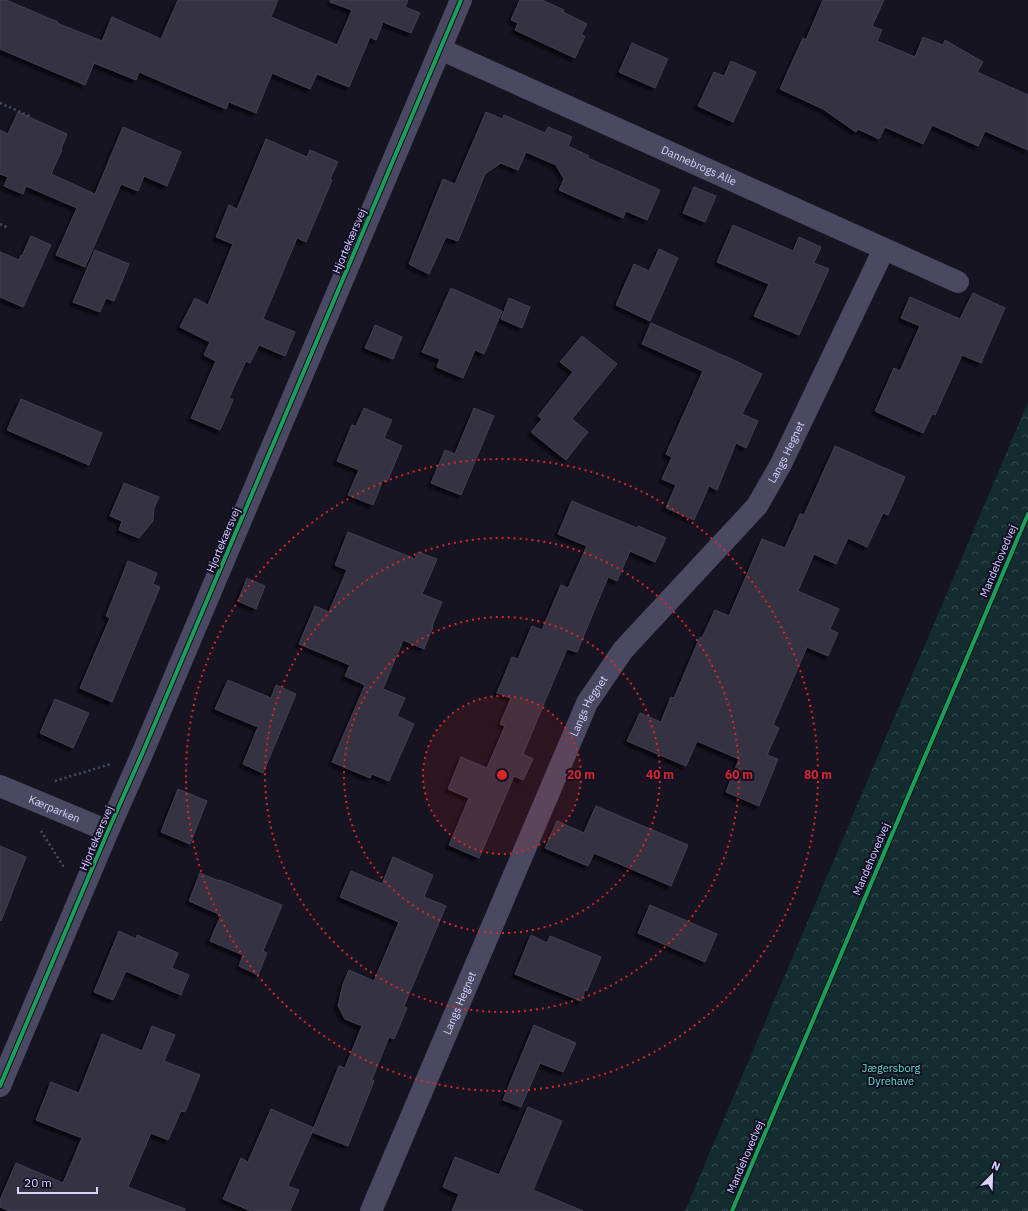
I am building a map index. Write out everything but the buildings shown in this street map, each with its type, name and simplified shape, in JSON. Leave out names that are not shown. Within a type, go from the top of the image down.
[{"type":"street","name":"Hjortekærsvej","points":[[0,1086],[461,0]]},
{"type":"street","name":"Dannebrogs Alle","points":[[440,49],[958,282]]},
{"type":"street","name":"Langs Hegnet","points":[[371,1211],[587,703],[623,650],[757,506],[781,464],[884,249]]},
{"type":"street","name":"Kærparken","points":[[0,786],[108,831]]},
{"type":"path","points":[[0,103],[32,117]]},
{"type":"path","points":[[0,224],[8,228]]},
{"type":"path","points":[[53,782],[142,754]]},
{"type":"path","points":[[41,831],[82,894]]},
{"type":"green space","name":"Jægersborg Dyrehave","points":[[1028,402],[1028,1211],[685,1211]]},
{"type":"cycle path","points":[[0,1086],[461,0]]},
{"type":"cycle path","name":"Mandehovedvej","points":[[732,1211],[1028,514]]}]
